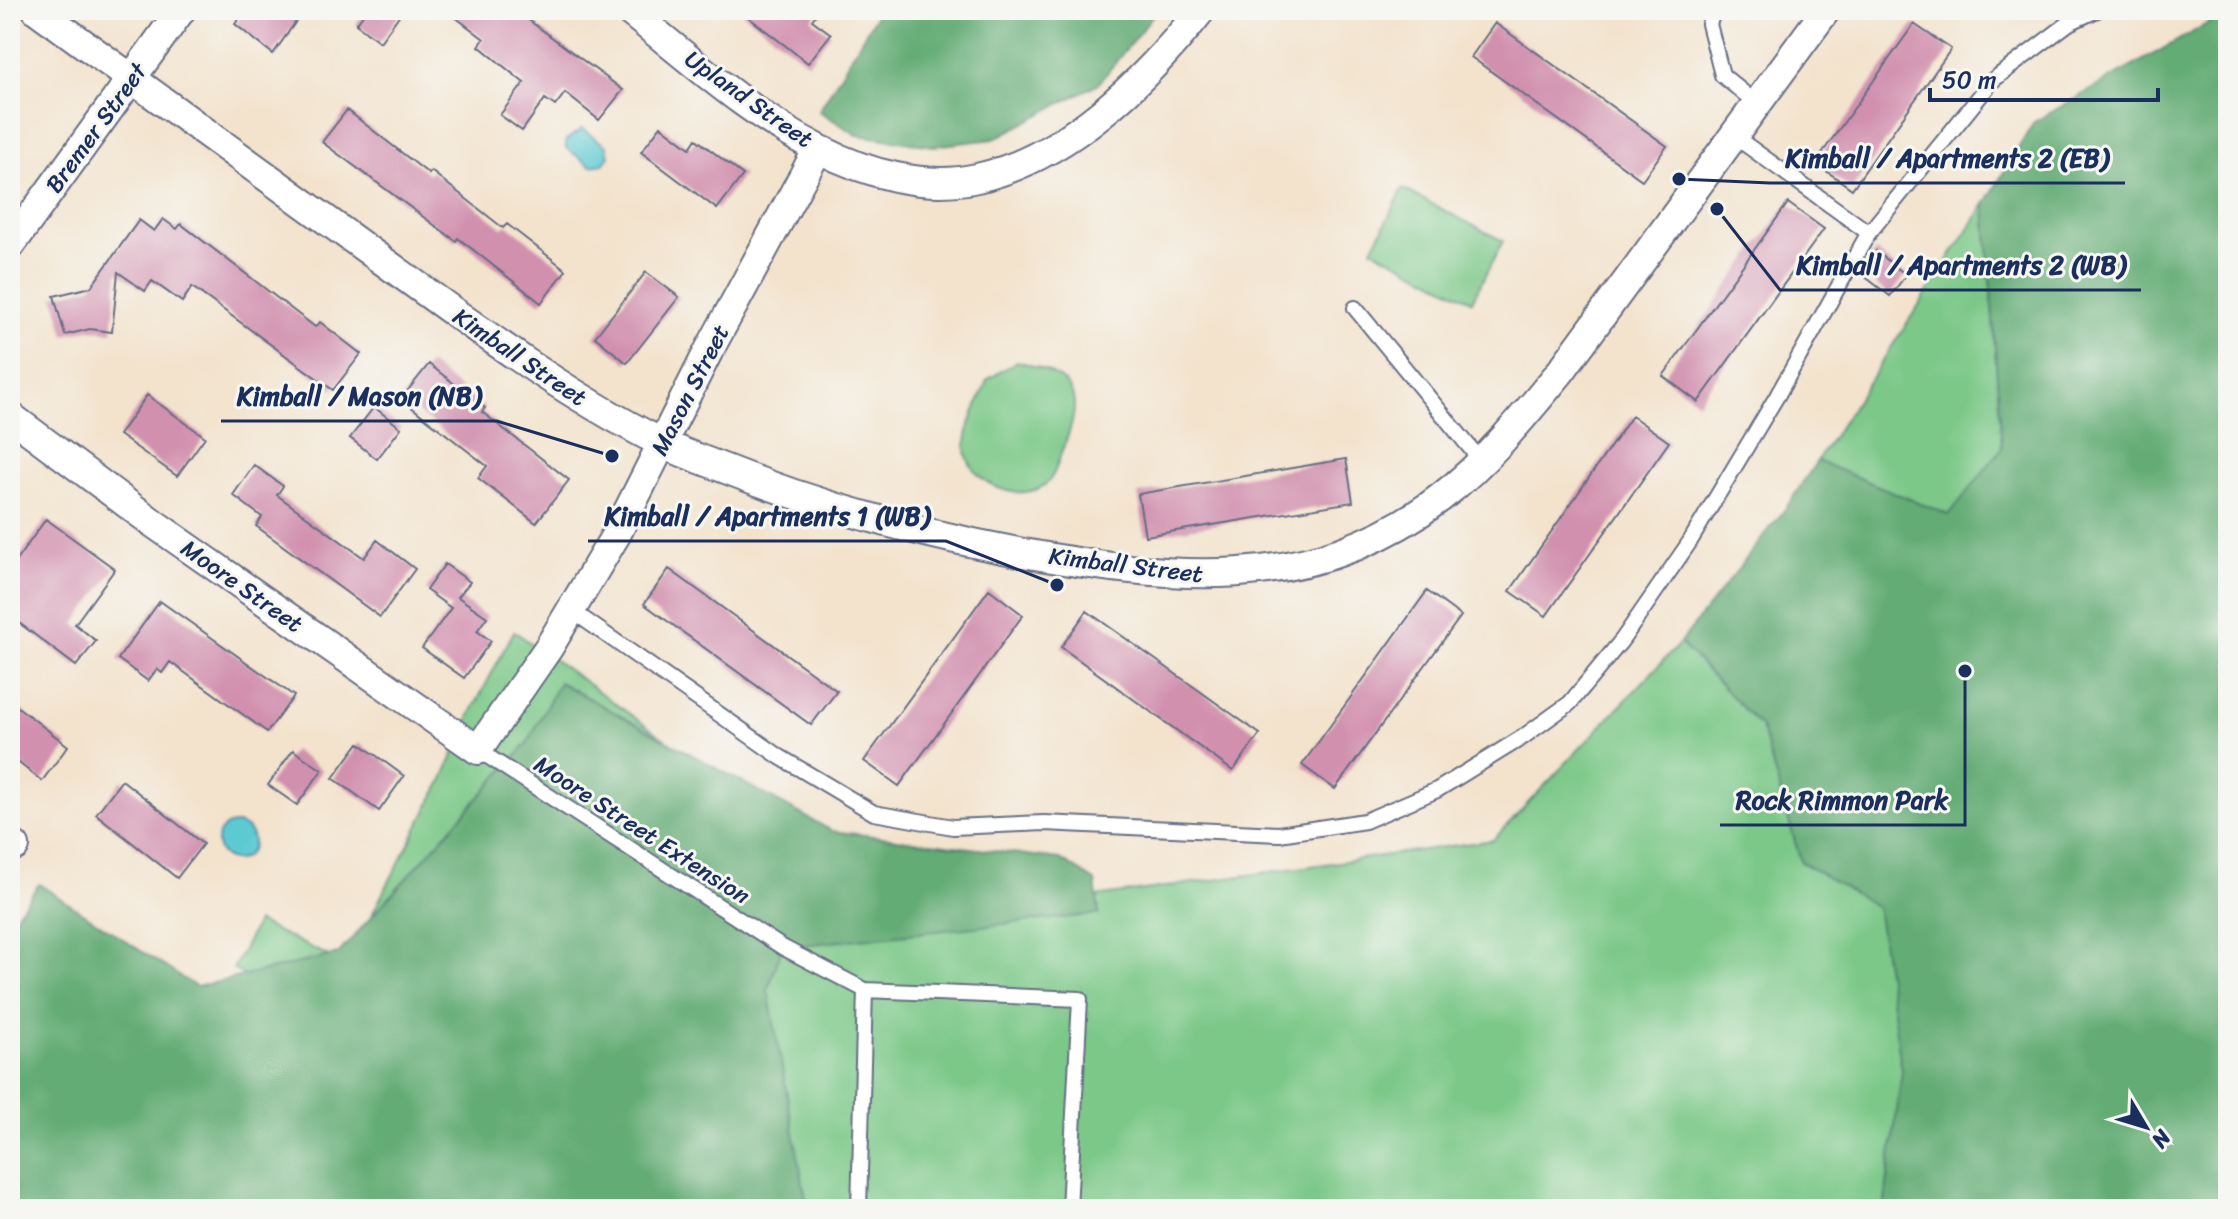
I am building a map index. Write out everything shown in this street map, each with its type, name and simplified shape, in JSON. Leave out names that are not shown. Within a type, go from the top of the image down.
[{"type":"street","name":"Kimball Street","points":[[37,10],[514,356],[662,444],[775,489],[957,540],[1097,566],[1204,576],[1239,574],[1310,560],[1377,535],[1438,499],[1481,461],[1516,426],[1561,371],[1826,10]]},
{"type":"street","name":"Bremer Street","points":[[10,246],[181,10]]},
{"type":"street","name":"Upland Street","points":[[628,10],[764,116],[818,149],[864,168],[938,182],[977,178],[1013,166],[1078,129],[1134,84],[1201,10]]},
{"type":"street","name":"Mason Street","points":[[478,750],[571,610],[617,533],[818,149]]},
{"type":"street","name":"Moore Street","points":[[10,416],[153,523],[478,750]]},
{"type":"lane","points":[[1714,10],[1709,24],[1722,75],[1757,104]]},
{"type":"lane","points":[[571,610],[780,757],[874,813],[953,827],[1044,823],[1279,834],[1365,821],[1437,790],[1523,737],[1570,703],[1622,640],[1689,543],[1869,233],[1993,80],[2069,23],[2097,10]]},
{"type":"lane","points":[[1734,136],[1869,233]]},
{"type":"lane","points":[[1355,308],[1481,461]]},
{"type":"lane","name":"Moore Street Extension","points":[[478,750],[782,947],[865,990]]},
{"type":"lane","points":[[859,1209],[865,990],[1080,999],[1069,1209]]},
{"type":"green space","points":[[879,10],[1157,10],[1099,83],[994,139],[933,146],[857,135],[819,111]]},
{"type":"green space","points":[[2228,12],[2228,1209],[1884,1209],[1902,1071],[1877,907],[1801,862],[1761,727],[1680,643],[1786,508],[1817,461],[1949,515],[2002,448],[1985,204],[2034,122]]},
{"type":"green space","points":[[1403,189],[1503,241],[1472,301],[1372,249]]},
{"type":"green space","points":[[1985,204],[1997,376],[2228,1209],[188,1209],[303,1010],[233,969],[257,922],[346,964],[443,779],[472,711],[514,631],[920,922],[1493,840],[1680,643],[1705,668],[1884,489],[1817,461]]},
{"type":"green space","points":[[1017,361],[1062,380],[1070,389],[1074,413],[1053,475],[1037,489],[1024,492],[996,487],[984,480],[968,458],[966,444],[987,380]]},
{"type":"green space","points":[[559,682],[832,831],[1060,859],[1095,881],[1099,914],[782,947],[768,990],[807,1205],[816,1209],[10,1209],[10,923],[39,884],[196,987],[338,954],[527,744]]},
{"type":"water","points":[[582,129],[607,146],[609,157],[603,164],[591,166],[566,148],[566,140]]},
{"type":"water","points":[[235,824],[248,829],[253,842],[248,855],[235,860],[222,855],[217,842],[222,829]]},
{"type":"building","points":[[246,10],[304,10],[273,54],[235,24]]},
{"type":"building","points":[[366,10],[403,10],[380,42],[356,24]]},
{"type":"building","points":[[446,10],[515,10],[623,90],[599,120],[565,93],[555,106],[545,99],[522,131],[500,115],[524,83],[479,46],[484,39]]},
{"type":"building","points":[[739,10],[819,10],[812,20],[831,34],[808,63]]},
{"type":"building","points":[[1495,23],[1667,146],[1642,180],[1471,57]]},
{"type":"building","points":[[1914,24],[1951,49],[1852,189],[1815,163]]},
{"type":"building","points":[[347,110],[429,174],[431,171],[503,228],[507,224],[566,270],[541,303],[458,238],[456,241],[322,142]]},
{"type":"building","points":[[661,126],[690,148],[696,139],[743,175],[717,209],[641,152]]},
{"type":"building","points":[[1788,203],[1824,229],[1698,402],[1663,376]]},
{"type":"building","points":[[163,219],[177,229],[181,224],[315,327],[320,322],[361,354],[333,390],[192,287],[182,302],[152,281],[145,291],[118,272],[112,332],[90,329],[65,335],[54,296],[91,287],[139,220],[154,231]]},
{"type":"building","points":[[1876,251],[1906,275],[1890,296],[1859,272]]},
{"type":"building","points":[[646,272],[679,297],[627,363],[595,337]]},
{"type":"building","points":[[429,364],[485,408],[482,412],[569,480],[536,523],[478,478],[487,466],[401,399]]},
{"type":"building","points":[[147,395],[205,437],[177,476],[119,435]]},
{"type":"building","points":[[374,407],[401,428],[377,459],[350,438]]},
{"type":"building","points":[[1632,416],[1669,442],[1546,616],[1510,591]]},
{"type":"building","points":[[1346,459],[1353,502],[1145,536],[1138,494]]},
{"type":"building","points":[[254,465],[283,486],[277,495],[364,558],[377,540],[415,569],[380,617],[256,526],[262,517],[233,495]]},
{"type":"building","points":[[46,519],[115,569],[75,624],[96,641],[76,666],[10,616],[10,569]]},
{"type":"building","points":[[445,564],[470,582],[458,597],[487,617],[477,631],[491,641],[464,678],[422,648],[451,608],[426,590]]},
{"type":"building","points":[[669,569],[837,691],[811,725],[644,604]]},
{"type":"building","points":[[989,589],[1023,615],[899,786],[864,761]]},
{"type":"building","points":[[1427,591],[1461,616],[1335,789],[1302,765]]},
{"type":"building","points":[[160,601],[294,696],[267,732],[170,662],[162,673],[157,669],[148,681],[118,659]]},
{"type":"building","points":[[1087,611],[1260,734],[1233,771],[1061,647]]},
{"type":"building","points":[[10,701],[68,746],[42,781],[10,756]]},
{"type":"building","points":[[359,743],[404,776],[379,811],[333,778]]},
{"type":"building","points":[[293,750],[322,770],[297,805],[268,785]]},
{"type":"building","points":[[122,780],[203,844],[177,878],[96,814]]},
{"type":"place","name":"Kimball / Apartments 2 (EB)","points":[[1679,179]]},
{"type":"place","name":"Kimball / Apartments 2 (WB)","points":[[1717,209]]},
{"type":"place","name":"Kimball / Mason (NB)","points":[[612,456]]},
{"type":"place","name":"Kimball / Apartments 1 (WB)","points":[[1057,585]]},
{"type":"place","name":"Rock Rimmon Park","points":[[1965,671]]}]
